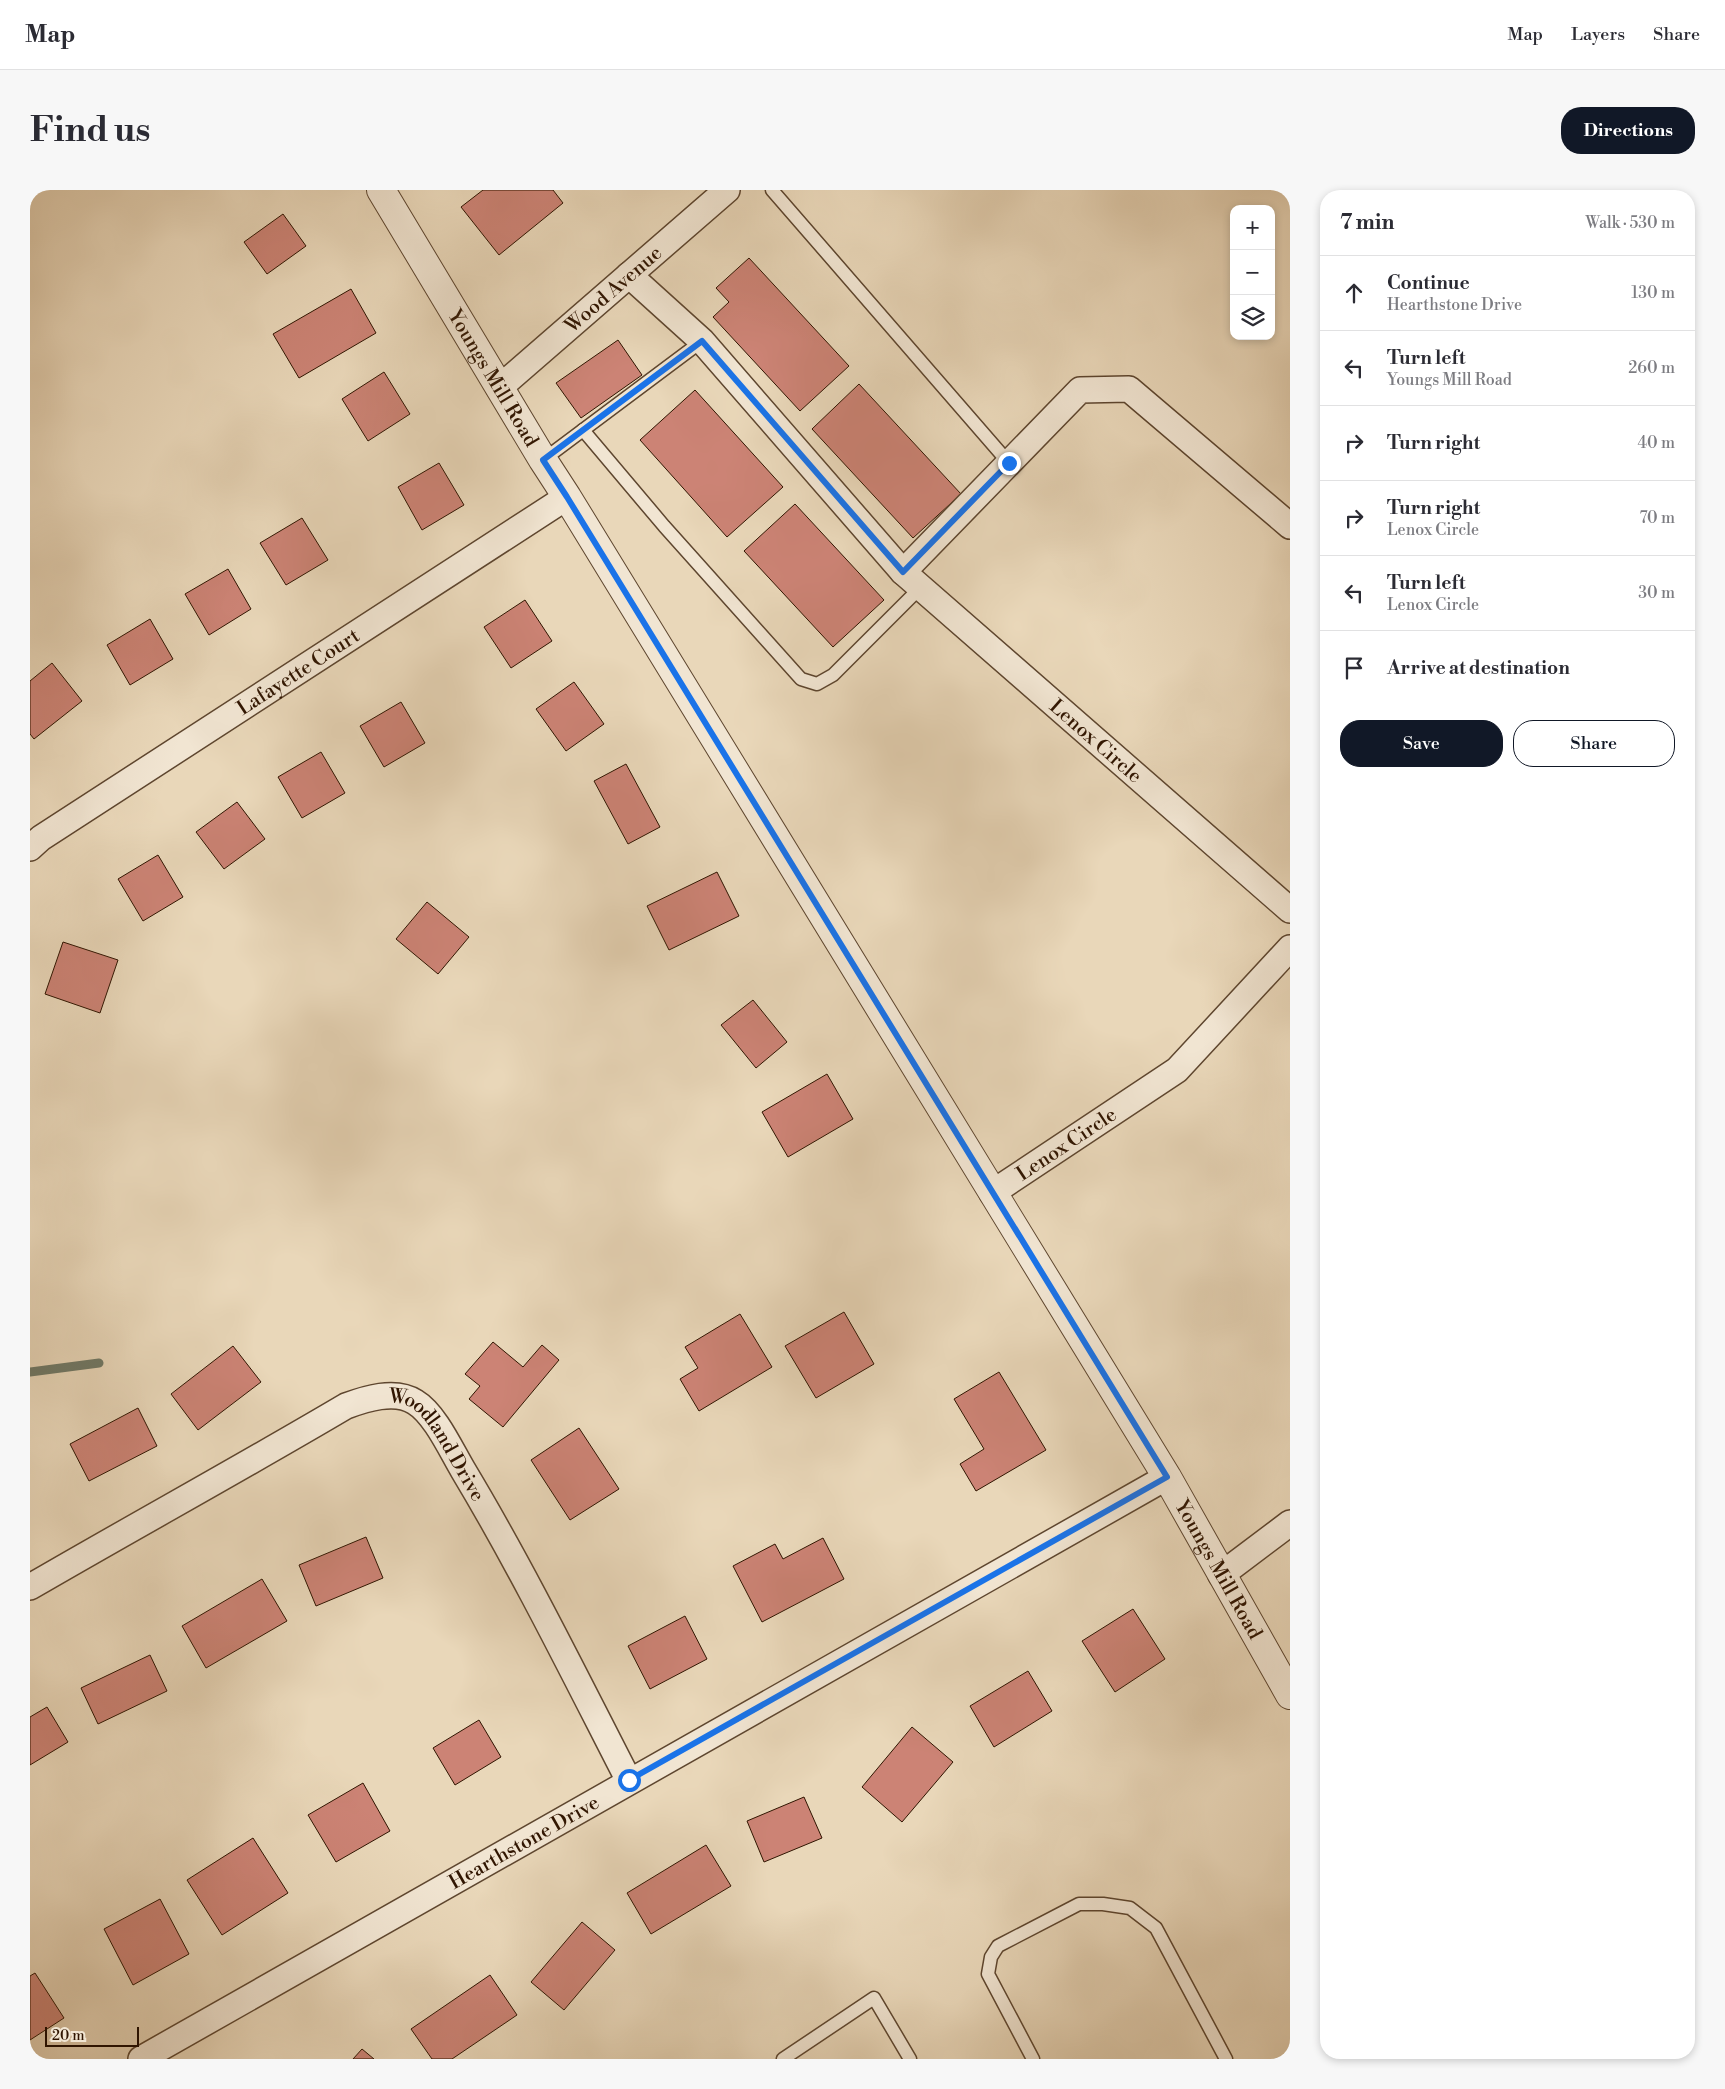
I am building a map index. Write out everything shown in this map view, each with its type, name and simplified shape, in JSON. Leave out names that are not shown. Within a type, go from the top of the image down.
[{"type":"street","name":"Youngs Mill Road","points":[[381,190],[499,388],[1167,1477],[1290,1695]]},
{"type":"street","name":"Wood Avenue","points":[[499,388],[727,190]]},
{"type":"street","name":"Lenox Circle","points":[[629,275],[702,341],[912,579],[1290,910]]},
{"type":"street","points":[[912,579],[1009,463],[1080,390],[1129,389],[1290,526]]},
{"type":"street","name":"Lafayette Court","points":[[30,848],[41,838],[567,497]]},
{"type":"street","name":"Lenox Circle","points":[[992,1193],[1177,1070],[1290,948]]},
{"type":"street","name":"Woodland Drive","points":[[30,1586],[164,1509],[225,1478],[346,1406],[365,1399],[400,1396],[416,1402],[434,1422],[492,1518],[629,1780]]},
{"type":"street","name":"Hearthstone Drive","points":[[141,2059],[629,1780],[1167,1477]]},
{"type":"street","points":[[1221,1575],[1290,1523]]},
{"type":"lane","points":[[772,190],[1009,463]]},
{"type":"lane","points":[[543,460],[702,341]]},
{"type":"lane","points":[[583,430],[664,526],[801,679],[817,684],[833,676],[912,579]]},
{"type":"lane","points":[[1033,2059],[988,1974],[991,1957],[998,1946],[1078,1904],[1103,1904],[1130,1908],[1156,1928],[1226,2059]]},
{"type":"lane","points":[[783,2059],[874,1998],[910,2059]]},
{"type":"building","points":[[483,190],[553,190],[563,203],[499,255],[461,207]]},
{"type":"building","points":[[283,214],[306,246],[267,274],[244,242]]},
{"type":"building","points":[[749,258],[849,366],[800,411],[713,317],[729,302],[716,288]]},
{"type":"building","points":[[351,289],[376,333],[299,378],[273,334]]},
{"type":"building","points":[[618,340],[642,375],[581,418],[556,383]]},
{"type":"building","points":[[384,372],[410,414],[368,441],[342,399]]},
{"type":"building","points":[[859,384],[961,494],[913,538],[812,429]]},
{"type":"building","points":[[695,390],[783,487],[727,537],[640,440]]},
{"type":"building","points":[[439,463],[464,505],[422,530],[398,487]]},
{"type":"building","points":[[795,504],[884,600],[833,647],[744,551]]},
{"type":"building","points":[[302,518],[328,560],[286,585],[260,543]]},
{"type":"building","points":[[228,569],[251,609],[209,635],[185,594]]},
{"type":"building","points":[[525,600],[552,641],[511,668],[484,627]]},
{"type":"building","points":[[150,619],[173,659],[130,685],[107,645]]},
{"type":"building","points":[[52,663],[82,701],[34,739],[30,734],[30,681]]},
{"type":"building","points":[[574,682],[604,724],[566,751],[536,709]]},
{"type":"building","points":[[401,702],[425,743],[384,767],[360,726]]},
{"type":"building","points":[[321,752],[345,793],[302,818],[278,777]]},
{"type":"building","points":[[626,764],[660,827],[628,844],[594,781]]},
{"type":"building","points":[[237,802],[265,839],[224,869],[196,832]]},
{"type":"building","points":[[158,855],[183,897],[143,921],[118,879]]},
{"type":"building","points":[[717,872],[739,916],[669,950],[647,906]]},
{"type":"building","points":[[427,902],[469,937],[438,974],[396,939]]},
{"type":"building","points":[[63,942],[118,960],[100,1013],[45,994]]},
{"type":"building","points":[[753,1000],[787,1042],[756,1068],[721,1025]]},
{"type":"building","points":[[827,1074],[853,1119],[788,1157],[762,1112]]},
{"type":"building","points":[[844,1312],[874,1364],[816,1398],[785,1346]]},
{"type":"building","points":[[740,1314],[772,1367],[699,1411],[680,1379],[698,1368],[685,1347]]},
{"type":"building","points":[[493,1342],[523,1367],[542,1345],[559,1360],[503,1427],[469,1399],[480,1386],[465,1374]]},
{"type":"building","points":[[233,1346],[261,1382],[198,1430],[171,1394]]},
{"type":"building","points":[[999,1372],[1046,1450],[976,1491],[960,1464],[984,1449],[954,1399]]},
{"type":"building","points":[[138,1408],[157,1446],[89,1481],[70,1444]]},
{"type":"building","points":[[579,1428],[619,1489],[570,1520],[531,1460]]},
{"type":"building","points":[[366,1537],[383,1578],[316,1606],[299,1565]]},
{"type":"building","points":[[823,1538],[844,1579],[762,1622],[733,1566],[775,1544],[783,1559]]},
{"type":"building","points":[[262,1579],[287,1621],[206,1668],[182,1626]]},
{"type":"building","points":[[1133,1609],[1165,1659],[1115,1692],[1082,1641]]},
{"type":"building","points":[[685,1616],[707,1659],[650,1689],[628,1646]]},
{"type":"building","points":[[150,1655],[167,1691],[98,1724],[81,1688]]},
{"type":"building","points":[[1028,1671],[1052,1711],[994,1747],[970,1706]]},
{"type":"building","points":[[47,1707],[68,1742],[30,1765],[30,1717]]},
{"type":"building","points":[[479,1720],[501,1757],[455,1785],[433,1748]]},
{"type":"building","points":[[912,1727],[953,1762],[902,1822],[862,1787]]},
{"type":"building","points":[[363,1783],[390,1831],[336,1862],[308,1815]]},
{"type":"building","points":[[804,1797],[822,1838],[764,1862],[747,1821]]},
{"type":"building","points":[[253,1838],[288,1893],[222,1935],[187,1880]]},
{"type":"building","points":[[706,1845],[731,1886],[651,1934],[627,1893]]},
{"type":"building","points":[[160,1899],[189,1954],[133,1985],[104,1929]]},
{"type":"building","points":[[582,1922],[615,1950],[564,2010],[531,1982]]},
{"type":"building","points":[[35,1973],[64,2018],[30,2040],[30,1976]]},
{"type":"building","points":[[490,1975],[517,2015],[452,2059],[432,2059],[411,2029]]},
{"type":"building","points":[[362,2049],[374,2059],[353,2059]]},
{"type":"waterway","points":[[30,1372],[99,1363]]},
{"type":"route","points":[[629,1780],[1167,1477],[543,460],[702,341],[903,572],[1009,463]]}]
